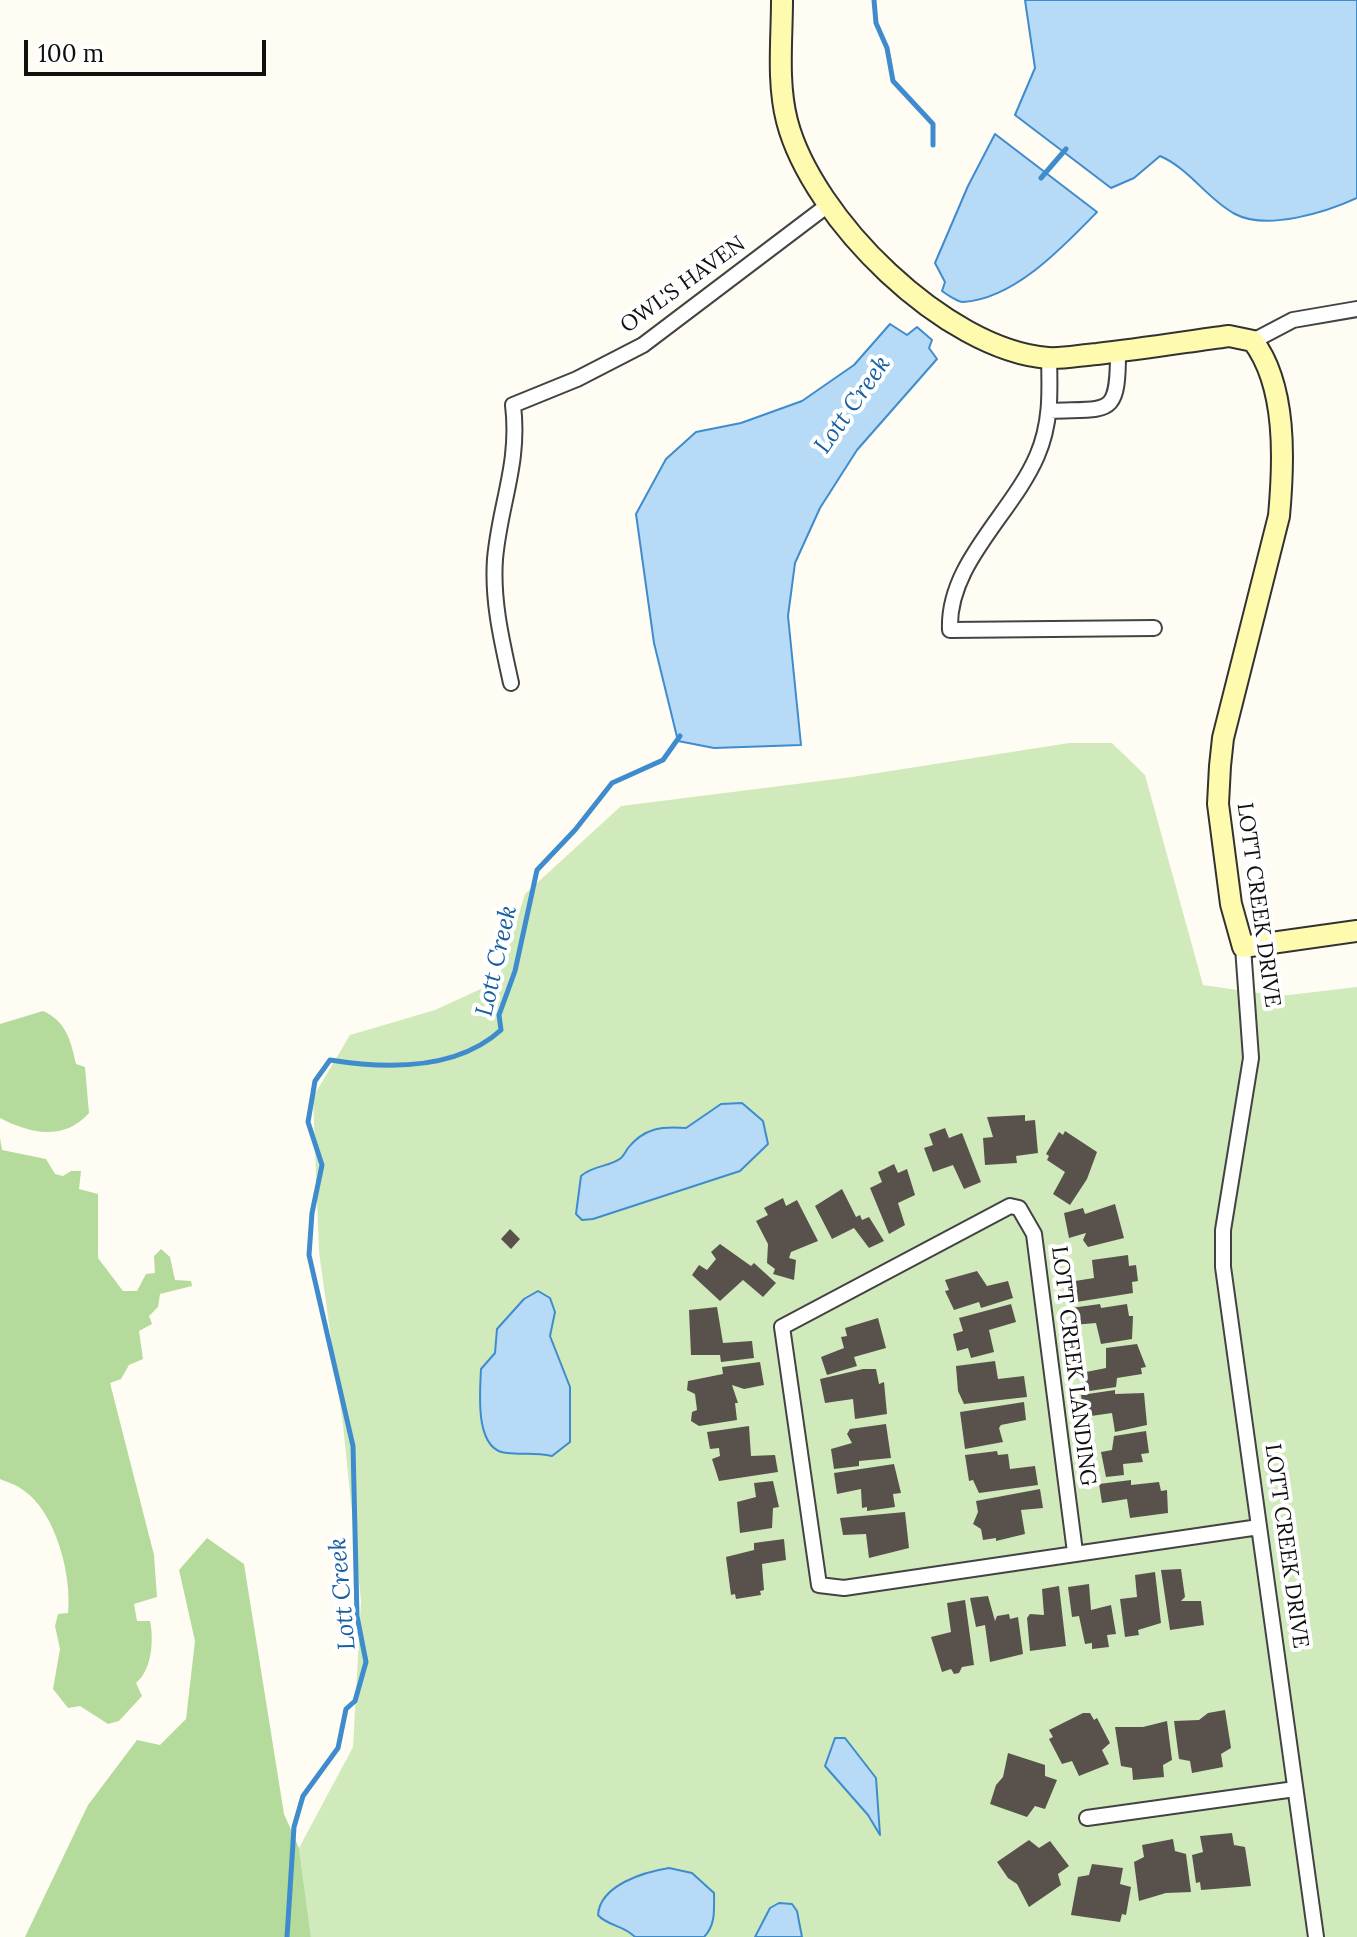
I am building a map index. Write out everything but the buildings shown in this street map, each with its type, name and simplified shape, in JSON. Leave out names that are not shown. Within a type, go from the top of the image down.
[{"type":"street","points":[[782,0],[781,76],[787,120],[800,159],[828,205],[897,281],[940,317],[984,341],[1049,358],[1118,352],[1229,336],[1253,341],[1293,320],[1357,309]]},
{"type":"street","name":"OWL'S HAVEN","points":[[511,683],[496,615],[495,560],[517,440],[513,405],[577,379],[643,345],[828,205]]},
{"type":"street","name":"LOTT CREEK DRIVE","points":[[1253,341],[1267,360],[1276,404],[1282,480],[1279,516],[1223,738],[1220,766],[1218,804],[1231,904],[1243,947],[1251,1058],[1223,1230],[1223,1267],[1316,1937]]},
{"type":"street","points":[[1050,411],[1102,408],[1113,402],[1118,390],[1118,352]]},
{"type":"street","points":[[1049,358],[1050,411],[1037,454],[1021,487],[965,572],[949,607],[950,630],[1154,628]]},
{"type":"street","points":[[1243,947],[1357,931]]},
{"type":"street","name":"LOTT CREEK LANDING","points":[[1075,1552],[1034,1234],[1019,1208],[1010,1206],[782,1327],[819,1585],[844,1588],[1259,1527]]},
{"type":"street","points":[[1087,1818],[1295,1789]]},
{"type":"green space","points":[[1069,743],[1112,743],[1145,775],[1203,985],[1280,996],[1357,987],[1357,1937],[311,1937],[299,1848],[353,1747],[361,1601],[343,1425],[319,1252],[313,1097],[350,1035],[435,1010],[498,981],[525,894],[621,806],[852,777]]},
{"type":"green space","points":[[43,1011],[62,1026],[76,1064],[85,1067],[89,1113],[69,1128],[47,1132],[23,1128],[0,1118],[0,1024]]},
{"type":"green space","points":[[0,1138],[2,1150],[46,1159],[55,1174],[63,1176],[71,1171],[81,1171],[79,1189],[98,1194],[98,1258],[123,1291],[137,1291],[146,1274],[155,1273],[154,1256],[161,1249],[170,1257],[175,1280],[191,1281],[192,1286],[160,1294],[158,1307],[149,1316],[152,1324],[139,1331],[143,1359],[129,1365],[121,1379],[110,1383],[154,1555],[157,1597],[134,1604],[137,1621],[150,1621],[151,1629],[149,1663],[136,1683],[142,1696],[119,1721],[108,1724],[80,1706],[68,1708],[53,1689],[60,1649],[55,1626],[58,1614],[68,1613],[64,1564],[45,1513],[21,1488],[0,1479]]},
{"type":"green space","points":[[207,1538],[244,1564],[284,1814],[299,1848],[311,1937],[25,1937],[88,1805],[137,1740],[160,1745],[186,1719],[195,1641],[179,1570]]},
{"type":"water","points":[[1025,0],[1357,0],[1357,198],[1297,218],[1248,219],[1225,208],[1180,168],[1160,156],[1134,178],[1111,188],[1015,115],[1035,68]]},
{"type":"water","points":[[995,134],[1097,212],[1053,256],[1019,282],[982,299],[961,302],[942,291],[945,282],[935,263],[968,186]]},
{"type":"water","points":[[890,324],[907,335],[917,327],[932,340],[929,348],[937,359],[857,450],[820,508],[795,563],[788,616],[801,745],[714,748],[678,741],[654,643],[636,514],[666,459],[696,432],[741,423],[802,401],[854,365]]},
{"type":"water","points":[[742,1103],[763,1121],[768,1144],[740,1171],[593,1219],[582,1220],[576,1214],[581,1176],[586,1172],[617,1161],[634,1141],[647,1132],[669,1127],[686,1128],[721,1104]]},
{"type":"water","points":[[538,1291],[550,1298],[555,1312],[550,1336],[570,1387],[570,1442],[552,1456],[496,1450],[484,1432],[481,1419],[481,1369],[495,1353],[497,1329],[524,1299]]},
{"type":"water","points":[[835,1738],[845,1738],[876,1778],[880,1835],[868,1815],[825,1766]]},
{"type":"water","points":[[669,1868],[692,1873],[714,1893],[712,1922],[704,1937],[635,1937],[598,1915],[606,1896],[615,1888],[636,1877]]},
{"type":"water","points":[[779,1903],[792,1904],[797,1911],[802,1937],[755,1937],[770,1908]]},
{"type":"waterway","name":"Lott Creek","points":[[874,0],[876,23],[887,48],[893,81],[933,124],[933,145]]},
{"type":"waterway","points":[[1041,178],[1066,149]]},
{"type":"waterway","name":"Lott Creek","points":[[287,1937],[294,1827],[303,1796],[338,1748],[346,1709],[355,1701],[366,1662],[357,1616],[353,1446],[309,1255],[312,1213],[322,1165],[308,1122],[315,1081],[330,1060],[374,1065],[420,1064],[463,1053],[501,1030],[499,1015],[515,971],[537,870],[575,830],[612,783],[663,760],[680,736]]}]
